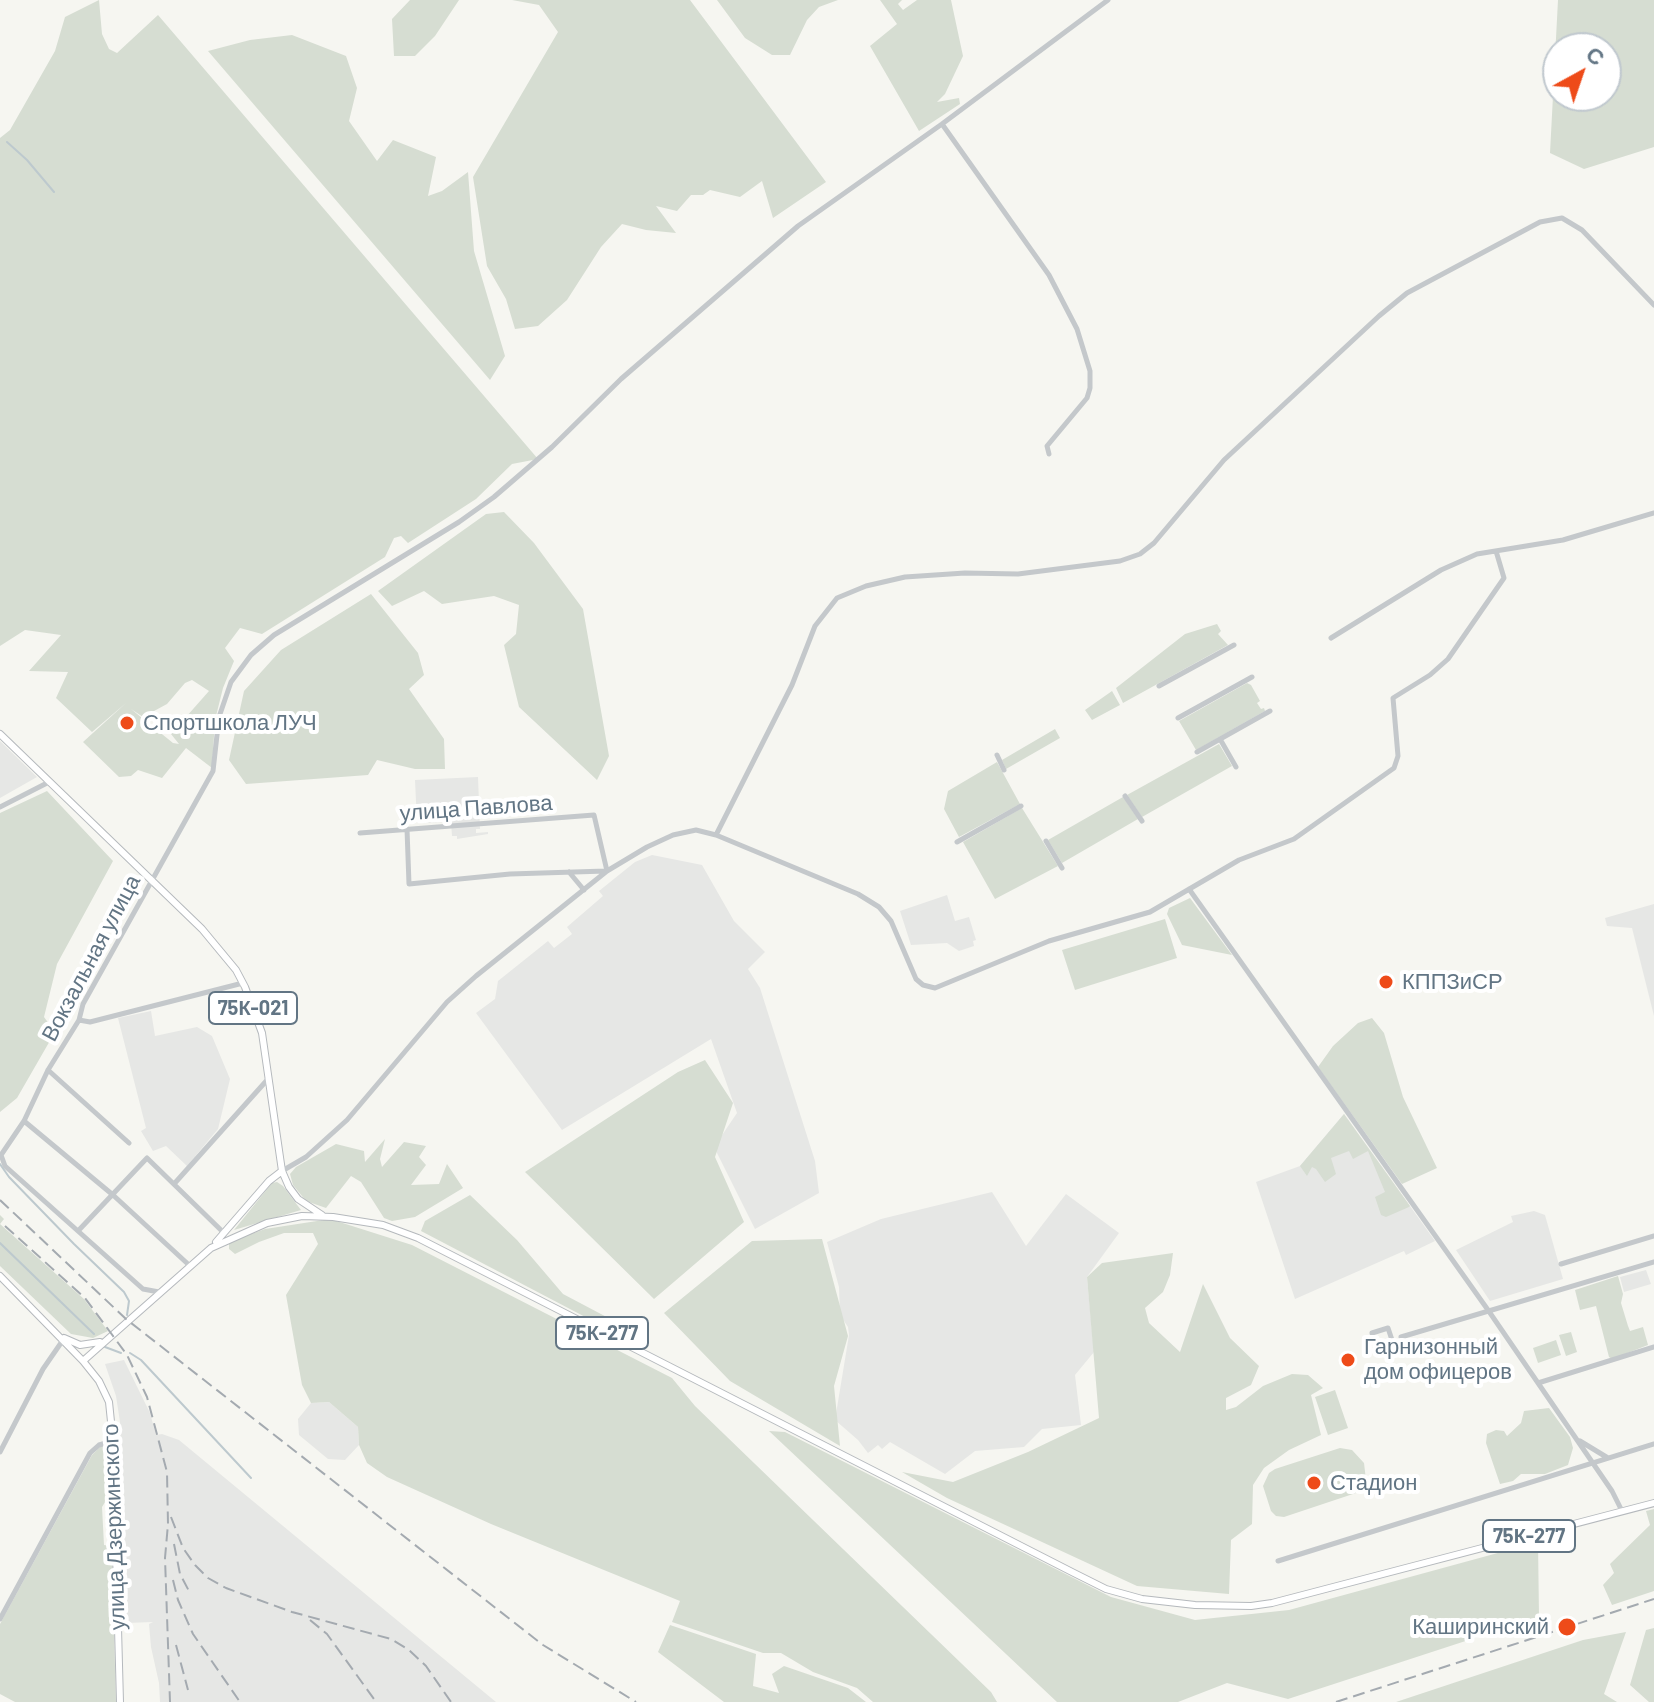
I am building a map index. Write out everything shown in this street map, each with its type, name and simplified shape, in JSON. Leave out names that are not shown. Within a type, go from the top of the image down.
[{"type":"main road","name":"75К-021","points":[[0,734],[202,929],[243,983],[262,1033],[282,1171],[298,1199],[325,1217]]},
{"type":"main road","points":[[83,1361],[211,1248],[269,1181],[282,1171]]},
{"type":"main road","points":[[211,1248],[267,1223],[302,1216],[325,1217]]},
{"type":"main road","name":"75К-277","points":[[325,1217],[383,1225],[418,1238],[1106,1589],[1142,1599],[1195,1605],[1251,1606],[1272,1603],[1654,1503]]},
{"type":"main road","name":"улица Дзержинского","points":[[0,1276],[83,1361],[99,1381],[109,1402],[113,1441],[120,1702]]},
{"type":"main road","points":[[61,1338],[87,1345],[103,1341]]},
{"type":"main road","points":[[77,1355],[87,1345]]},
{"type":"main road","points":[[93,1351],[93,1366],[99,1381]]},
{"type":"street","points":[[1049,454],[1047,446],[1087,398],[1090,388],[1090,371],[1077,329],[1049,275],[942,124],[1108,0]]},
{"type":"street","name":"Вокзальная улица","points":[[78,1231],[2,1162],[1,1155],[24,1121],[48,1070],[79,1020],[83,1004],[213,771],[219,717],[231,682],[251,655],[274,635],[459,522],[494,497],[552,447],[621,379],[787,234],[942,124]]},
{"type":"street","points":[[716,835],[792,685],[815,626],[837,598],[866,586],[905,577],[965,573],[1018,574],[1120,561],[1140,554],[1154,543],[1224,460],[1379,316],[1407,293],[1540,222],[1562,218],[1582,230],[1654,305]]},
{"type":"street","points":[[1331,638],[1441,570],[1477,554],[1563,540],[1654,513]]},
{"type":"street","points":[[282,1171],[306,1157],[347,1120],[447,1002],[476,976],[607,871],[673,835],[696,830],[716,835],[858,894],[879,907],[891,921],[916,979],[923,985],[935,988],[1049,941],[1150,912],[1239,860],[1294,839],[1394,768],[1398,756],[1393,698],[1430,675],[1448,659],[1504,578],[1496,551]]},
{"type":"street","points":[[1159,686],[1234,645]]},
{"type":"street","points":[[1178,718],[1252,677]]},
{"type":"street","points":[[1197,752],[1270,711]]},
{"type":"street","points":[[1220,739],[1236,767]]},
{"type":"street","points":[[997,755],[1004,770]]},
{"type":"street","points":[[0,807],[49,782]]},
{"type":"street","points":[[1125,796],[1142,821]]},
{"type":"street","points":[[957,842],[1021,806]]},
{"type":"street","name":"улица Павлова","points":[[360,833],[594,815],[607,871]]},
{"type":"street","points":[[407,829],[409,884],[510,874],[607,871]]},
{"type":"street","points":[[1046,841],[1062,868]]},
{"type":"street","points":[[569,871],[584,890]]},
{"type":"street","points":[[1189,889],[1488,1310],[1622,1511]]},
{"type":"street","points":[[79,1020],[90,1022],[243,983]]},
{"type":"street","points":[[48,1070],[129,1143]]},
{"type":"street","points":[[174,1184],[269,1078]]},
{"type":"street","points":[[24,1121],[113,1195],[189,1265]]},
{"type":"street","points":[[159,1292],[143,1289],[78,1231],[143,1160],[147,1158],[224,1233]]},
{"type":"street","points":[[1561,1264],[1654,1236]]},
{"type":"street","points":[[1401,1337],[1654,1262]]},
{"type":"street","points":[[1388,1328],[1395,1349],[1378,1354],[1372,1333],[1388,1328]]},
{"type":"street","points":[[0,1452],[61,1338]]},
{"type":"street","points":[[1538,1383],[1654,1347]]},
{"type":"street","points":[[1576,1439],[1608,1458]]},
{"type":"street","points":[[0,1619],[90,1453],[99,1445],[113,1441]]},
{"type":"street","points":[[1278,1561],[1654,1444]]},
{"type":"shaded area","points":[[99,0],[102,34],[109,49],[117,53],[158,15],[538,459],[512,464],[476,499],[408,543],[401,536],[394,538],[385,557],[262,634],[240,628],[225,648],[234,661],[215,720],[212,768],[186,748],[162,778],[138,770],[131,776],[119,777],[83,742],[126,703],[92,732],[56,698],[68,672],[29,671],[61,635],[25,630],[0,646],[0,138],[10,130],[55,51],[65,17]],"holes":[[[192,680],[209,691],[171,734],[179,744],[173,743],[131,709],[143,717],[167,704],[185,683]]]},
{"type":"shaded area","points":[[410,0],[459,0],[435,36],[415,56],[394,56],[392,19]]},
{"type":"shaded area","points":[[512,0],[690,0],[826,182],[773,218],[762,181],[740,197],[710,190],[703,195],[691,195],[677,211],[656,206],[676,233],[622,224],[601,247],[567,300],[538,326],[515,329],[506,299],[487,266],[473,177],[558,32],[539,5]]},
{"type":"shaded area","points":[[717,0],[838,0],[819,7],[807,20],[790,55],[772,55],[745,38]]},
{"type":"shaded area","points":[[880,0],[902,0],[898,4],[903,10],[917,0],[951,0],[963,56],[945,94],[937,102],[959,98],[960,104],[919,131],[870,46],[897,24]]},
{"type":"shaded area","points":[[1558,0],[1654,0],[1654,147],[1584,169],[1550,153],[1552,112],[1622,112],[1622,32],[1556,32]]},
{"type":"shaded area","points":[[292,35],[346,56],[357,88],[349,121],[377,161],[393,140],[436,157],[428,196],[442,191],[468,172],[474,251],[505,356],[490,380],[208,51],[250,40]]},
{"type":"shaded area","points":[[504,512],[534,543],[583,609],[609,756],[597,780],[519,707],[504,645],[516,634],[519,605],[494,596],[442,604],[424,591],[392,606],[378,591],[486,514]]},
{"type":"shaded area","points":[[371,594],[418,653],[424,675],[409,689],[444,739],[445,769],[415,769],[377,760],[368,775],[246,784],[229,760],[244,691],[281,650]]},
{"type":"shaded area","points":[[1217,624],[1221,631],[1218,634],[1228,645],[1123,703],[1116,688],[1185,634]]},
{"type":"shaded area","points":[[1247,683],[1260,701],[1257,703],[1265,711],[1196,750],[1179,721]]},
{"type":"shaded area","points":[[1112,691],[1120,705],[1092,720],[1085,710]]},
{"type":"shaded area","points":[[1055,729],[1060,738],[1006,769],[1002,760]]},
{"type":"shaded area","points":[[0,741],[37,777],[0,798]]},
{"type":"shaded area","points":[[1219,744],[1232,766],[1142,817],[1127,795]]},
{"type":"shaded area","points":[[997,762],[1020,804],[959,837],[944,809],[948,791]]},
{"type":"shaded area","points":[[478,777],[480,829],[476,829],[476,833],[488,834],[457,839],[457,836],[452,836],[451,822],[417,823],[415,780]]},
{"type":"shaded area","points":[[47,791],[113,861],[57,964],[44,1017],[55,1032],[17,1098],[0,1112],[0,813]]},
{"type":"shaded area","points":[[1123,797],[1138,819],[1062,863],[1048,840]]},
{"type":"shaded area","points":[[1022,808],[1058,866],[995,899],[963,842]]},
{"type":"shaded area","points":[[652,855],[702,865],[734,921],[765,952],[748,969],[760,988],[815,1161],[819,1193],[755,1229],[714,1147],[737,1113],[711,1039],[562,1130],[476,1013],[495,999],[498,981],[548,941],[554,948],[572,934],[567,927],[603,896],[599,891],[635,862]]},
{"type":"shaded area","points":[[947,895],[955,921],[969,917],[976,940],[973,941],[974,946],[959,951],[947,943],[911,945],[900,911]]},
{"type":"shaded area","points":[[1190,898],[1232,955],[1182,945],[1167,914],[1169,908]]},
{"type":"shaded area","points":[[1654,904],[1654,1016],[1632,928],[1607,926],[1605,918]]},
{"type":"shaded area","points":[[1165,919],[1177,958],[1075,990],[1062,950]]},
{"type":"shaded area","points":[[151,1011],[155,1036],[197,1027],[212,1036],[230,1079],[218,1129],[187,1166],[166,1146],[153,1151],[141,1131],[146,1128],[118,1018]]},
{"type":"shaded area","points":[[1372,1018],[1384,1033],[1403,1097],[1437,1168],[1402,1184],[1318,1067],[1333,1046],[1358,1023]]},
{"type":"shaded area","points":[[705,1060],[733,1103],[715,1157],[744,1222],[654,1299],[525,1172],[678,1072]]},
{"type":"shaded area","points":[[1344,1114],[1435,1241],[1406,1255],[1404,1251],[1295,1299],[1256,1182],[1300,1166]]},
{"type":"shaded area","points":[[1344,1114],[1409,1207],[1386,1217],[1381,1215],[1375,1197],[1385,1192],[1368,1151],[1353,1159],[1349,1151],[1331,1158],[1336,1174],[1325,1182],[1316,1169],[1312,1167],[1307,1176],[1300,1166]]},
{"type":"shaded area","points":[[385,1139],[380,1159],[382,1167],[404,1142],[426,1146],[419,1157],[426,1165],[411,1185],[439,1184],[447,1164],[463,1188],[415,1217],[392,1221],[384,1218],[361,1182],[351,1176],[326,1208],[306,1201],[293,1185],[290,1174],[296,1167],[336,1144],[364,1151],[365,1162]]},
{"type":"shaded area","points":[[277,1182],[301,1210],[234,1230],[272,1183]]},
{"type":"shaded area","points":[[992,1192],[1026,1246],[1066,1194],[1119,1233],[1087,1277],[1094,1352],[1075,1375],[1081,1425],[1042,1429],[1024,1447],[975,1451],[945,1474],[890,1442],[882,1449],[878,1445],[868,1453],[835,1420],[849,1335],[840,1315],[839,1287],[827,1242],[881,1219]]},
{"type":"shaded area","points":[[470,1195],[517,1240],[563,1294],[618,1323],[612,1331],[421,1231],[425,1221]]},
{"type":"shaded area","points":[[1534,1211],[1545,1215],[1563,1279],[1490,1301],[1456,1250],[1513,1222],[1511,1216]]},
{"type":"shaded area","points":[[330,1219],[412,1245],[672,1378],[695,1406],[991,1692],[997,1702],[873,1702],[857,1688],[813,1672],[781,1653],[763,1653],[672,1622],[680,1601],[491,1524],[387,1477],[367,1463],[359,1445],[358,1427],[329,1402],[311,1403],[302,1385],[286,1295],[318,1244],[313,1233],[284,1233],[235,1254],[229,1249],[229,1242],[265,1229]]},
{"type":"shaded area","points":[[0,1224],[84,1299],[108,1331],[93,1338],[71,1334],[0,1266]]},
{"type":"shaded area","points":[[822,1239],[848,1336],[834,1386],[840,1446],[730,1381],[664,1313],[752,1241]]},
{"type":"shaded area","points":[[1173,1253],[1170,1275],[1163,1292],[1145,1308],[1149,1323],[1180,1352],[1203,1284],[1230,1338],[1259,1366],[1251,1385],[1226,1398],[1226,1410],[1236,1407],[1263,1386],[1292,1374],[1308,1375],[1323,1388],[1311,1395],[1321,1435],[1289,1450],[1264,1468],[1253,1485],[1252,1524],[1231,1540],[1229,1594],[1137,1586],[947,1498],[902,1472],[953,1482],[1028,1452],[1099,1418],[1087,1277],[1102,1263]]},
{"type":"shaded area","points":[[1646,1270],[1651,1284],[1624,1292],[1620,1277]]},
{"type":"shaded area","points":[[1618,1276],[1623,1294],[1621,1303],[1630,1331],[1643,1327],[1648,1345],[1612,1359],[1596,1306],[1580,1310],[1575,1290]]},
{"type":"shaded area","points":[[1571,1332],[1577,1352],[1566,1356],[1559,1335]]},
{"type":"shaded area","points":[[1556,1340],[1561,1355],[1538,1363],[1533,1348]]},
{"type":"shaded area","points":[[124,1360],[150,1413],[156,1435],[179,1440],[496,1702],[160,1702],[151,1647],[149,1624],[153,1622],[126,1623],[126,1608],[123,1608],[120,1422],[116,1396],[105,1364]]},
{"type":"shaded area","points":[[1335,1390],[1348,1428],[1328,1435],[1315,1397]]},
{"type":"shaded area","points":[[329,1402],[358,1427],[359,1445],[345,1460],[328,1459],[299,1435],[298,1419],[311,1403]]},
{"type":"shaded area","points":[[1549,1408],[1570,1437],[1573,1448],[1568,1465],[1545,1474],[1521,1474],[1513,1481],[1500,1484],[1486,1443],[1487,1434],[1496,1430],[1504,1431],[1507,1436],[1521,1423],[1524,1411]]},
{"type":"shaded area","points":[[769,1431],[785,1432],[1111,1597],[1195,1620],[1289,1610],[1538,1542],[1539,1617],[1288,1699],[1227,1683],[1178,1702],[1057,1702]]},
{"type":"shaded area","points":[[109,1444],[110,1456],[105,1457],[107,1499],[102,1507],[104,1545],[110,1546],[112,1561],[116,1702],[15,1702],[0,1694],[0,1624],[92,1455]]},
{"type":"shaded area","name":"Стадион","points":[[1340,1448],[1352,1450],[1364,1463],[1366,1480],[1356,1493],[1284,1517],[1276,1516],[1271,1511],[1263,1486],[1269,1473]]},
{"type":"shaded area","points":[[1654,1509],[1654,1591],[1612,1605],[1603,1585],[1614,1573],[1610,1564],[1650,1525],[1646,1511]]},
{"type":"shaded area","points":[[670,1625],[756,1654],[753,1686],[779,1693],[772,1674],[784,1666],[848,1688],[866,1702],[724,1702],[658,1652]]},
{"type":"shaded area","points":[[1654,1628],[1654,1702],[1649,1702],[1630,1685],[1646,1630]]},
{"type":"shaded area","points":[[1626,1632],[1604,1694],[1617,1702],[1396,1702],[1583,1640]]},
{"type":"waterway","points":[[7,142],[54,192]]},
{"type":"waterway","points":[[0,1164],[9,1177],[124,1292],[129,1301],[127,1315]]},
{"type":"waterway","points":[[0,1243],[94,1334]]},
{"type":"waterway","points":[[105,1347],[121,1353]]},
{"type":"waterway","points":[[130,1353],[141,1360],[251,1478]]},
{"type":"railway","points":[[0,1200],[126,1319],[543,1645],[636,1702]]},
{"type":"railway","points":[[5,1226],[85,1298],[127,1355],[147,1397],[167,1472],[165,1558],[170,1702]]},
{"type":"railway","points":[[171,1517],[183,1548],[208,1578],[226,1588],[292,1612],[391,1639],[426,1666],[451,1702]]},
{"type":"railway","points":[[174,1544],[180,1574],[190,1593]]},
{"type":"railway","points":[[173,1580],[193,1634],[240,1702]]},
{"type":"railway","points":[[1336,1702],[1654,1599]]},
{"type":"railway","points":[[310,1620],[327,1634],[374,1699]]},
{"type":"railway","points":[[176,1645],[188,1690]]},
{"type":"place","name":"Спортшкола ЛУЧ","points":[[127,723]]},
{"type":"place","name":"КППЗиСР","points":[[1386,982]]},
{"type":"place","name":"Гарнизонный дом офицеров","points":[[1348,1360]]},
{"type":"place","name":"Стадион","points":[[1314,1483]]},
{"type":"place","name":"Каширинский","points":[[1567,1627]]}]
